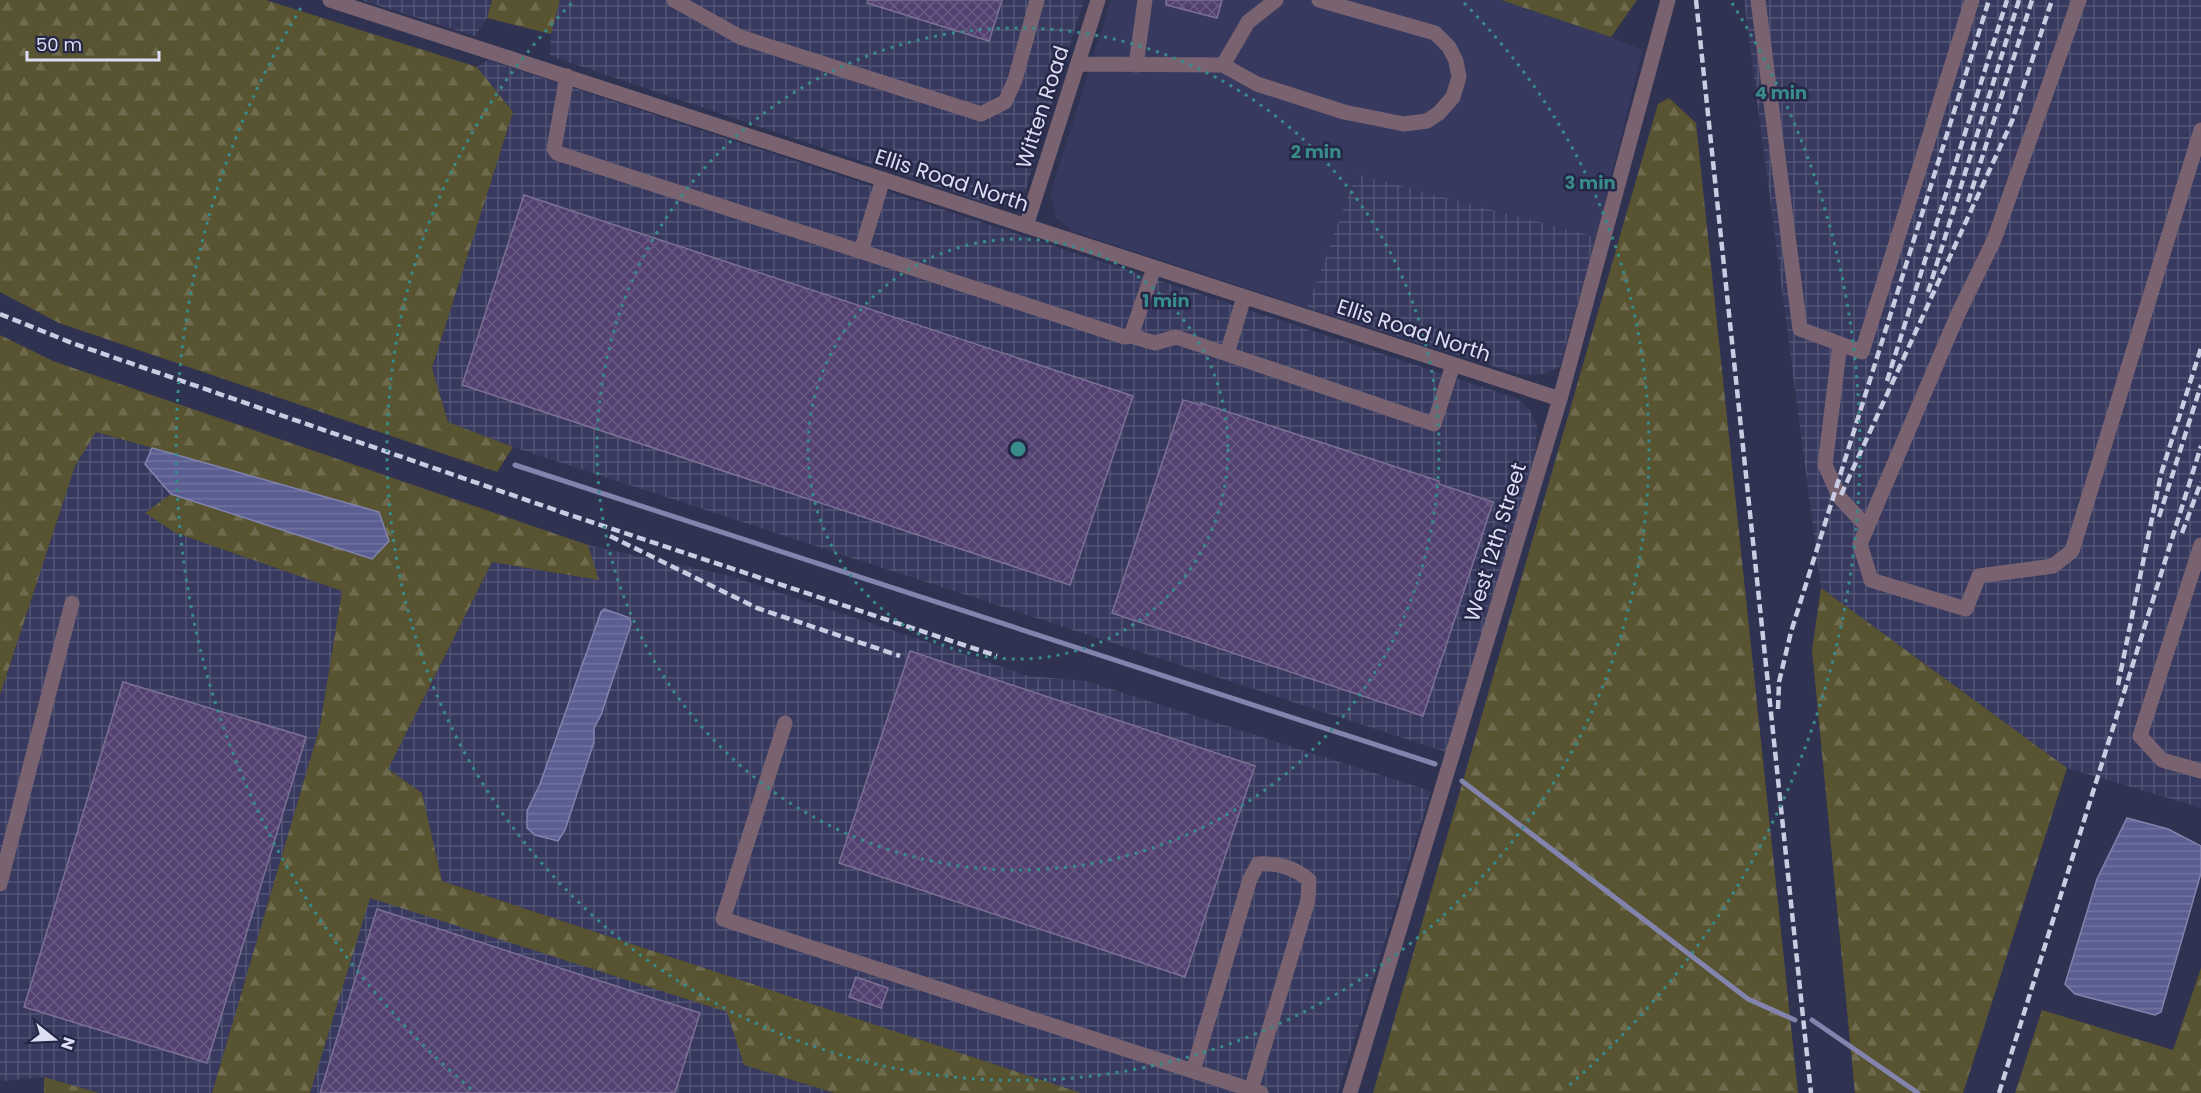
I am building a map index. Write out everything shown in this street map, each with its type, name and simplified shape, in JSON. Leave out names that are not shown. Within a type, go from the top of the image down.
[{"type":"street","name":"Ellis Road North","points":[[330,0],[1560,399]]},
{"type":"street","points":[[674,0],[740,37],[981,114],[1005,102],[1037,0]]},
{"type":"street","name":"Witten Road","points":[[1026,226],[1098,0]]},
{"type":"street","points":[[1136,65],[1144,0]]},
{"type":"street","points":[[1223,66],[1248,22],[1276,0]]},
{"type":"street","points":[[1078,64],[1223,66],[1257,84],[1344,112],[1404,124],[1427,121],[1439,113],[1453,97],[1459,77],[1456,61],[1449,46],[1435,33],[1318,0]]},
{"type":"street","name":"West 12th Street","points":[[1350,1093],[1560,399],[1668,0]]},
{"type":"street","points":[[1758,0],[1776,158],[1800,329],[1862,352],[1972,0]]},
{"type":"street","points":[[2079,0],[1994,240],[1958,314],[1860,544],[1871,580],[1966,609],[1979,576],[2053,566],[2072,550],[2201,130]]},
{"type":"street","points":[[567,76],[554,149],[556,153],[1125,337],[1131,336],[1155,343],[1176,338],[1434,424],[1453,365]]},
{"type":"street","points":[[861,251],[883,179]]},
{"type":"street","points":[[1131,336],[1154,268]]},
{"type":"street","points":[[1227,354],[1244,297]]},
{"type":"street","points":[[1840,344],[1825,465],[1839,498],[1867,527]]},
{"type":"street","points":[[2201,545],[2139,736],[2162,760],[2201,771]]},
{"type":"street","points":[[0,884],[72,603]]},
{"type":"street","points":[[785,723],[723,919],[1193,1071],[1256,1091],[1308,900],[1309,880],[1299,872],[1275,863],[1258,864],[1250,879],[1193,1071]]},
{"type":"shaded area","points":[[361,0],[492,0],[487,18],[475,36]]},
{"type":"shaded area","points":[[560,0],[1084,0],[1024,195],[1007,206],[992,205],[550,56],[551,34]]},
{"type":"shaded area","points":[[1111,0],[1501,0],[1643,50],[1596,237],[1356,174],[1307,308],[1072,231],[1056,218],[1050,195]]},
{"type":"shaded area","points":[[1744,0],[2201,0],[2201,808],[2067,768],[1821,588]]},
{"type":"shaded area","points":[[488,60],[1516,398],[1529,409],[1537,426],[1535,457],[1446,752],[513,447],[448,422],[432,368],[513,112],[477,67]]},
{"type":"shaded area","points":[[1356,174],[1596,237],[1560,366],[1546,374],[1522,375],[1307,308]]},
{"type":"shaded area","points":[[96,432],[152,448],[145,464],[171,494],[146,513],[176,533],[342,591],[320,726],[212,1093],[99,1093],[44,1077],[3,1081],[0,1078],[0,695],[75,466]]},
{"type":"shaded area","points":[[152,448],[379,512],[389,541],[372,559],[171,494],[145,464]]},
{"type":"shaded area","points":[[588,545],[730,576],[1029,676],[1086,681],[1431,791],[1338,1093],[1081,1093],[442,881],[422,793],[388,769],[492,562],[598,580]]},
{"type":"shaded area","points":[[604,609],[630,618],[631,624],[601,715],[594,728],[594,742],[565,830],[558,841],[535,835],[527,828],[527,811],[540,784]]},
{"type":"shaded area","points":[[2127,818],[2168,829],[2201,846],[2201,873],[2161,1012],[2155,1015],[2075,994],[2065,984],[2097,879]]},
{"type":"shaded area","points":[[369,897],[728,1012],[744,1065],[834,1093],[310,1093]]},
{"type":"green space","points":[[0,0],[266,0],[477,67],[513,112],[432,368],[448,422],[513,447],[497,472],[59,323],[0,292]]},
{"type":"green space","points":[[492,0],[560,0],[551,34],[487,18]]},
{"type":"green space","points":[[1501,0],[1637,0],[1611,37]]},
{"type":"green space","points":[[1669,98],[1696,123],[1798,1093],[1373,1093],[1658,104]]},
{"type":"green space","points":[[0,335],[53,361],[588,545],[599,580],[492,562],[388,769],[422,793],[442,881],[1081,1093],[834,1093],[744,1065],[727,1012],[370,898],[310,1093],[212,1093],[320,726],[342,591],[176,533],[145,513],[171,494],[372,559],[379,512],[96,432],[75,466],[0,695]]},
{"type":"green space","points":[[1821,588],[2067,768],[1963,1093],[1855,1093],[1812,650]]},
{"type":"green space","points":[[2201,968],[2201,1093],[2015,1093],[2042,1010],[2173,1050]]},
{"type":"green space","points":[[44,1077],[99,1093],[44,1093]]},
{"type":"building","points":[[868,0],[1002,0],[989,41],[867,3]]},
{"type":"building","points":[[1166,0],[1222,0],[1217,18],[1166,5]]},
{"type":"building","points":[[524,195],[1133,396],[1070,585],[462,385]]},
{"type":"building","points":[[1183,400],[1201,405],[1201,403],[1439,481],[1439,484],[1493,502],[1423,716],[1112,613]]},
{"type":"building","points":[[910,651],[1255,766],[1185,977],[839,863]]},
{"type":"building","points":[[123,682],[306,737],[207,1063],[24,1007]]},
{"type":"building","points":[[377,909],[700,1013],[675,1093],[320,1093]]},
{"type":"building","points":[[856,977],[888,988],[881,1008],[849,997]]},
{"type":"waterway","points":[[515,465],[1435,764]]},
{"type":"waterway","points":[[1462,781],[1748,999],[1795,1020]]},
{"type":"waterway","points":[[1812,1020],[1918,1093]]},
{"type":"railway","points":[[1696,0],[1811,1093]]},
{"type":"railway","points":[[1778,709],[1779,682],[1791,632],[1989,0]]},
{"type":"railway","points":[[1887,381],[2007,0]]},
{"type":"railway","points":[[1928,292],[2019,0]]},
{"type":"railway","points":[[1968,202],[2032,0]]},
{"type":"railway","points":[[1841,495],[2012,121],[2052,0]]},
{"type":"railway","points":[[0,314],[72,343],[567,514],[997,656]]},
{"type":"railway","points":[[2118,685],[2161,474],[2201,348]]},
{"type":"railway","points":[[2159,517],[2201,385]]},
{"type":"railway","points":[[1999,1093],[2201,446]]},
{"type":"railway","points":[[2182,533],[2201,482]]},
{"type":"railway","points":[[610,536],[757,608],[900,656]]}]
